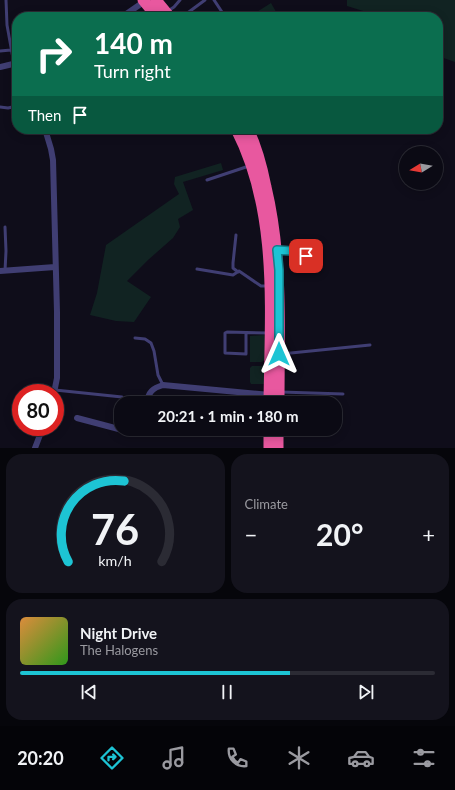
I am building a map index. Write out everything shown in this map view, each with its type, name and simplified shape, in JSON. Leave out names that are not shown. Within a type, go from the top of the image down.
[{"type":"highway","points":[[145,0],[158,12]]},
{"type":"highway","points":[[156,0],[161,12]]},
{"type":"highway","points":[[238,134],[245,147],[261,199],[266,225],[279,354],[275,396]]},
{"type":"highway","points":[[250,134],[262,167],[272,210],[277,250],[270,333],[275,396]]},
{"type":"highway","points":[[268,448],[269,436]]},
{"type":"highway","points":[[278,436],[278,448]]},
{"type":"street","points":[[129,12],[145,0]]},
{"type":"street","points":[[0,67],[12,65]]},
{"type":"street","points":[[46,134],[53,160],[57,356],[55,384]]},
{"type":"street","points":[[2,271],[55,267]]},
{"type":"street","points":[[148,396],[150,392],[163,385],[258,396]]},
{"type":"street","points":[[77,418],[114,428]]},
{"type":"street","points":[[35,448],[40,436]]},
{"type":"lane","points":[[0,51],[11,50],[7,25],[6,0]]},
{"type":"lane","points":[[168,12],[180,0]]},
{"type":"lane","points":[[189,12],[205,0]]},
{"type":"lane","points":[[214,0],[222,12]]},
{"type":"lane","points":[[0,107],[12,107]]},
{"type":"lane","points":[[207,180],[251,166]]},
{"type":"lane","points":[[2,271],[6,251],[5,227]]},
{"type":"lane","points":[[236,235],[233,268],[262,286],[273,290]]},
{"type":"lane","points":[[277,250],[292,251],[306,256]]},
{"type":"lane","points":[[197,269],[233,275],[238,272]]},
{"type":"lane","points":[[246,333],[246,354],[225,353],[225,333],[246,333],[270,333]]},
{"type":"lane","points":[[135,338],[145,339],[151,343],[154,351],[158,375],[163,385]]},
{"type":"lane","points":[[279,354],[370,345]]},
{"type":"lane","points":[[64,393],[114,396]]},
{"type":"lane","points":[[310,396],[344,394]]},
{"type":"shaded area","points":[[347,0],[455,0],[455,62],[443,58],[443,12],[366,12],[347,6]]},
{"type":"shaded area","points":[[271,3],[276,12],[257,12]]},
{"type":"shaded area","points":[[221,163],[223,170],[183,182],[193,210],[178,219],[180,227],[173,238],[127,281],[151,297],[134,322],[116,321],[90,315],[97,293],[106,245],[179,194],[174,184],[175,177]]},
{"type":"shaded area","points":[[250,336],[267,336],[266,360],[261,362],[250,362]]},
{"type":"shaded area","points":[[252,366],[265,366],[265,384],[251,384],[250,368]]},
{"type":"route","points":[[279,354],[279,270],[277,250],[292,251],[306,256]]}]
